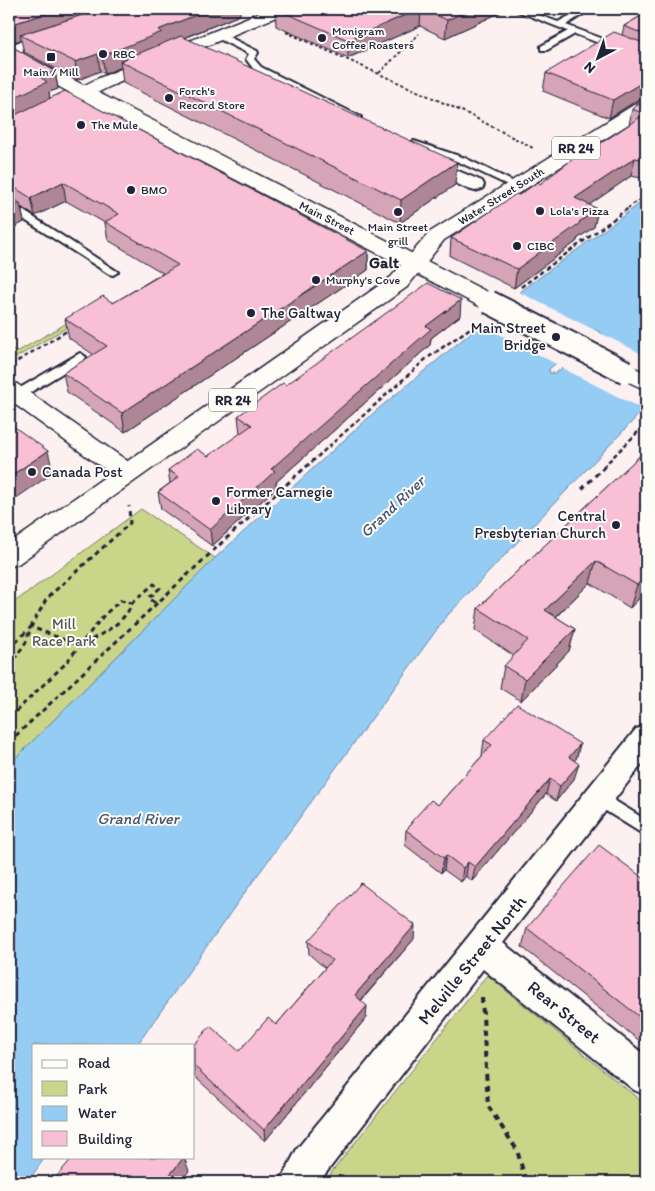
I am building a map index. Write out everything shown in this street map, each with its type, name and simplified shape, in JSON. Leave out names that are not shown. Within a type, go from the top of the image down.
[{"type":"main road","points":[[9,129],[84,92],[182,49],[282,9]]},
{"type":"main road","name":"Main Street","points":[[9,51],[414,264],[486,310],[646,382]]},
{"type":"main road","name":"Water Street South","points":[[414,264],[437,236],[646,105]]},
{"type":"main road","name":"RR 24","points":[[9,557],[391,288],[399,282],[414,264]]},
{"type":"main road","points":[[12,383],[127,473]]},
{"type":"street","points":[[9,51],[110,19],[121,10]]},
{"type":"street","points":[[243,77],[363,127]]},
{"type":"street","points":[[399,143],[475,185]]},
{"type":"street","name":"Melville Street North","points":[[298,1182],[310,1162],[646,738]]},
{"type":"street","name":"Rear Street","points":[[482,947],[646,1078]]},
{"type":"lane","points":[[516,9],[646,58]]},
{"type":"lane","points":[[559,25],[587,9]]},
{"type":"lane","points":[[544,48],[574,31]]},
{"type":"lane","points":[[218,35],[254,53],[250,59],[258,69],[363,127]]},
{"type":"lane","points":[[399,143],[462,160],[517,186]]},
{"type":"lane","points":[[9,206],[113,272]]},
{"type":"lane","points":[[12,383],[80,357]]},
{"type":"lane","points":[[599,798],[646,829]]},
{"type":"path","points":[[281,29],[466,113],[538,151]]},
{"type":"path","points":[[379,73],[419,34]]},
{"type":"path","points":[[519,288],[646,195]]},
{"type":"path","points":[[9,742],[238,529],[420,365],[486,310]]},
{"type":"path","points":[[12,383],[72,328]]},
{"type":"path","points":[[582,489],[646,424]]},
{"type":"path","points":[[9,667],[26,642],[31,627],[47,598],[130,524],[129,506]]},
{"type":"path","points":[[80,646],[118,622],[130,610],[132,602],[154,584],[160,588],[149,598],[158,604]]},
{"type":"path","points":[[9,718],[65,664],[104,615],[121,600],[132,602]]},
{"type":"path","points":[[31,627],[80,646]]},
{"type":"path","points":[[9,648],[31,627]]},
{"type":"path","points":[[482,947],[482,1022],[488,1106],[517,1150],[526,1182]]},
{"type":"green space","points":[[72,320],[76,322],[10,361],[9,347],[17,352]]},
{"type":"green space","name":"Mill Race Park","points":[[141,509],[215,558],[9,765],[9,606]]},
{"type":"green space","points":[[487,975],[646,1105],[646,1182],[329,1182],[331,1173]]},
{"type":"water","name":"Grand River","points":[[646,199],[646,407],[446,617],[238,902],[138,1044],[32,1044],[32,1158],[44,1158],[28,1182],[9,1182],[9,765],[215,558],[378,409],[524,289]],"holes":[[[596,330],[603,334],[556,373],[550,373],[549,369]]]},
{"type":"pier","name":"Main Street Bridge","points":[[517,291],[646,356],[646,411],[560,367],[599,334],[597,333],[558,365],[478,323]]},
{"type":"building","points":[[9,9],[61,9],[9,25]]},
{"type":"building","points":[[101,9],[211,9],[158,30],[162,32],[102,56],[98,54],[75,62],[20,35]]},
{"type":"building","points":[[276,9],[419,9],[348,40]]},
{"type":"building","points":[[422,9],[471,9],[447,20]]},
{"type":"building","points":[[646,13],[646,35],[624,26]]},
{"type":"building","points":[[614,32],[646,44],[646,81],[613,100],[546,73]]},
{"type":"building","points":[[181,36],[457,162],[401,200],[120,61]]},
{"type":"building","points":[[9,45],[55,71],[40,77],[47,82],[9,100]]},
{"type":"building","points":[[65,91],[368,251],[122,413],[63,373],[107,346],[65,319],[103,296],[113,303],[178,265],[105,222],[119,214],[63,182],[31,198],[9,184],[9,117]]},
{"type":"building","points":[[646,99],[646,160],[635,158],[575,198],[598,209],[517,269],[451,238],[516,194],[519,195],[538,182],[540,184],[582,152],[593,146],[595,147],[645,114],[632,109]]},
{"type":"building","points":[[9,196],[20,203],[9,210]]},
{"type":"building","points":[[428,283],[461,300],[426,326],[431,329],[271,469],[275,471],[210,530],[158,492],[179,477],[168,470],[197,449],[208,456],[252,425],[238,416],[283,383],[286,385]]},
{"type":"building","points":[[9,423],[48,451],[9,477]]},
{"type":"building","name":"Central Presbyterian Church","points":[[646,450],[646,575],[637,585],[596,561],[545,610],[575,629],[525,679],[504,666],[528,640],[478,608]]},
{"type":"building","points":[[517,704],[580,744],[569,757],[579,764],[560,786],[550,779],[475,867],[468,862],[463,868],[446,855],[444,858],[406,830],[431,800],[438,805],[492,745],[484,740]]},
{"type":"building","points":[[599,845],[646,880],[646,1022],[527,928]]},
{"type":"building","points":[[361,883],[415,925],[355,995],[367,1006],[264,1130],[195,1067],[195,1044],[210,1026],[239,1051],[268,1018],[276,1025],[332,960],[308,941]]},
{"type":"building","points":[[72,1158],[183,1158],[164,1182],[52,1182]]},
{"type":"place","name":"Monigram Coffee Roasters","points":[[322,38]]},
{"type":"place","name":"RBC","points":[[103,54]]},
{"type":"place","name":"Main / Mill","points":[[51,57]]},
{"type":"place","name":"Forch's Record Store","points":[[169,98]]},
{"type":"place","name":"The Mule","points":[[81,125]]},
{"type":"place","name":"BMO","points":[[131,190]]},
{"type":"place","name":"Lola's Pizza","points":[[540,211]]},
{"type":"place","name":"Main Street grill","points":[[398,212]]},
{"type":"place","name":"CIBC","points":[[517,246]]},
{"type":"place","name":"Murphy's Cove","points":[[316,280]]},
{"type":"place","name":"The Galtway","points":[[251,313]]},
{"type":"place","name":"Main Street Bridge","points":[[556,337]]},
{"type":"place","name":"Canada Post","points":[[32,472]]},
{"type":"place","name":"Former Carnegie Library","points":[[216,501]]},
{"type":"place","name":"Central Presbyterian Church","points":[[616,525]]},
{"type":"district","name":"Galt","points":[[384,262]]}]
